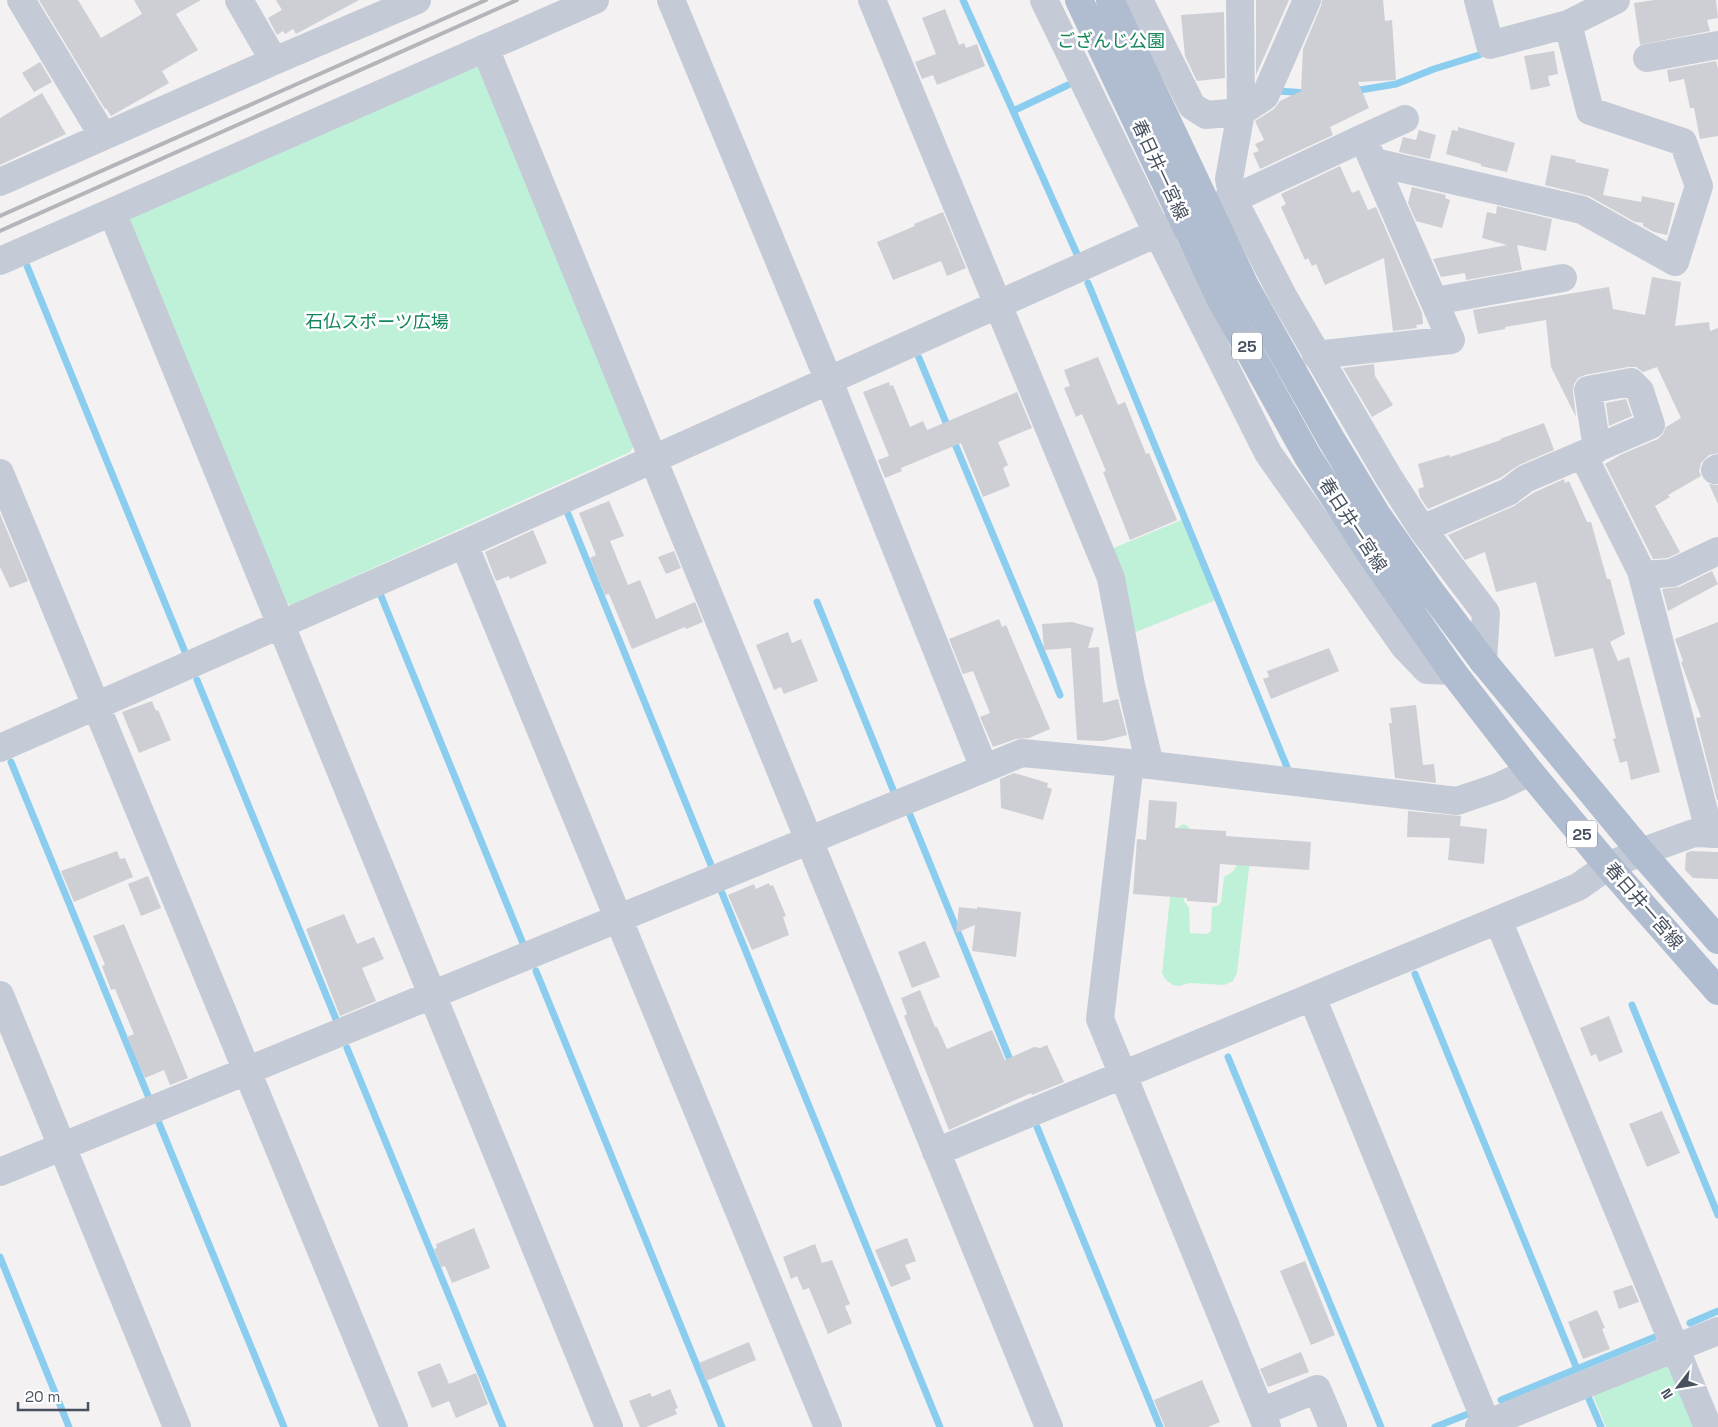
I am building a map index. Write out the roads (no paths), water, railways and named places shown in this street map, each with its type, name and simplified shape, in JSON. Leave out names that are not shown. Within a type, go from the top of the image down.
[{"type":"main road","name":"春日井一宮線","points":[[1079,0],[1221,300],[1308,457],[1372,556],[1452,671],[1530,772],[1608,866],[1718,991]]},
{"type":"main road","name":"春日井一宮線","points":[[1110,0],[1245,286],[1331,439],[1377,515],[1483,661],[1641,852],[1718,940]]},
{"type":"street","points":[[21,0],[102,136]]},
{"type":"street","points":[[239,0],[274,61]]},
{"type":"street","points":[[0,182],[417,0]]},
{"type":"street","points":[[0,261],[595,0]]},
{"type":"street","points":[[671,0],[829,381],[984,768]]},
{"type":"street","points":[[872,0],[1111,578],[1131,686],[1140,764],[1100,1019],[1264,1419],[1317,1389],[1333,1427]]},
{"type":"street","points":[[1044,0],[1158,234],[1268,453],[1404,646],[1428,670],[1452,671]]},
{"type":"street","points":[[1139,0],[1192,106],[1206,115],[1242,112],[1265,96],[1307,0]]},
{"type":"street","points":[[1240,0],[1242,112],[1229,179],[1233,199],[1316,355],[1388,476],[1422,529],[1486,613],[1483,661]]},
{"type":"street","points":[[1478,0],[1490,45],[1568,24],[1616,0]]},
{"type":"street","points":[[1369,150],[1582,210],[1675,262],[1699,186],[1683,142],[1590,111],[1568,24]]},
{"type":"street","points":[[1646,58],[1718,45]]},
{"type":"street","points":[[485,48],[1049,1427]]},
{"type":"street","points":[[0,748],[653,460],[1233,199],[1369,150],[1405,119]]},
{"type":"street","points":[[1316,355],[1451,340],[1369,150]]},
{"type":"street","points":[[112,212],[609,1427]]},
{"type":"street","points":[[1434,301],[1563,278]]},
{"type":"street","points":[[936,1152],[1578,887],[1608,866],[1641,852],[1694,833],[1714,834],[1642,575],[1590,452],[1525,479],[1508,492],[1422,529]]},
{"type":"street","points":[[0,473],[10,527],[96,705],[394,1427]]},
{"type":"street","points":[[464,544],[828,1427]]},
{"type":"street","points":[[1642,575],[1672,573],[1718,551]]},
{"type":"street","points":[[0,1172],[1022,753],[1140,764],[1457,801],[1498,787],[1530,772]]},
{"type":"street","points":[[1498,920],[1708,1427]]},
{"type":"street","points":[[0,995],[177,1427]]},
{"type":"street","points":[[1312,996],[1485,1426],[1718,1331]]},
{"type":"waterway","points":[[963,0],[1013,111],[1068,85]]},
{"type":"waterway","points":[[1354,91],[1396,84],[1434,69],[1479,55]]},
{"type":"waterway","points":[[1279,91],[1306,93]]},
{"type":"waterway","points":[[1013,111],[1077,254]]},
{"type":"waterway","points":[[27,266],[185,652]]},
{"type":"waterway","points":[[1088,283],[1287,767]]},
{"type":"waterway","points":[[919,358],[1060,695]]},
{"type":"waterway","points":[[568,514],[713,870]]},
{"type":"waterway","points":[[381,596],[524,946]]},
{"type":"waterway","points":[[817,602],[896,797]]},
{"type":"waterway","points":[[197,680],[338,1024]]},
{"type":"waterway","points":[[11,762],[149,1098]]},
{"type":"waterway","points":[[910,815],[1013,1067]]},
{"type":"waterway","points":[[722,893],[940,1427]]},
{"type":"waterway","points":[[536,971],[722,1427]]},
{"type":"waterway","points":[[1415,974],[1577,1369]]},
{"type":"waterway","points":[[1632,1005],[1718,1215]]},
{"type":"waterway","points":[[347,1048],[503,1427]]},
{"type":"waterway","points":[[1228,1057],[1381,1427]]},
{"type":"waterway","points":[[159,1123],[284,1427]]},
{"type":"waterway","points":[[1037,1127],[1160,1427]]},
{"type":"waterway","points":[[0,1257],[69,1427]]},
{"type":"waterway","points":[[1690,1323],[1718,1311]]},
{"type":"waterway","points":[[1501,1400],[1655,1337]]},
{"type":"waterway","points":[[1589,1399],[1601,1427]]},
{"type":"waterway","points":[[1435,1427],[1468,1414]]},
{"type":"railway","points":[[0,216],[486,0]]},
{"type":"railway","points":[[0,231],[517,0]]},
{"type":"park label","name":"ござんじ公園","points":[[1111,41]]},
{"type":"park label","name":"石仏スポーツ広場","points":[[377,322]]}]
